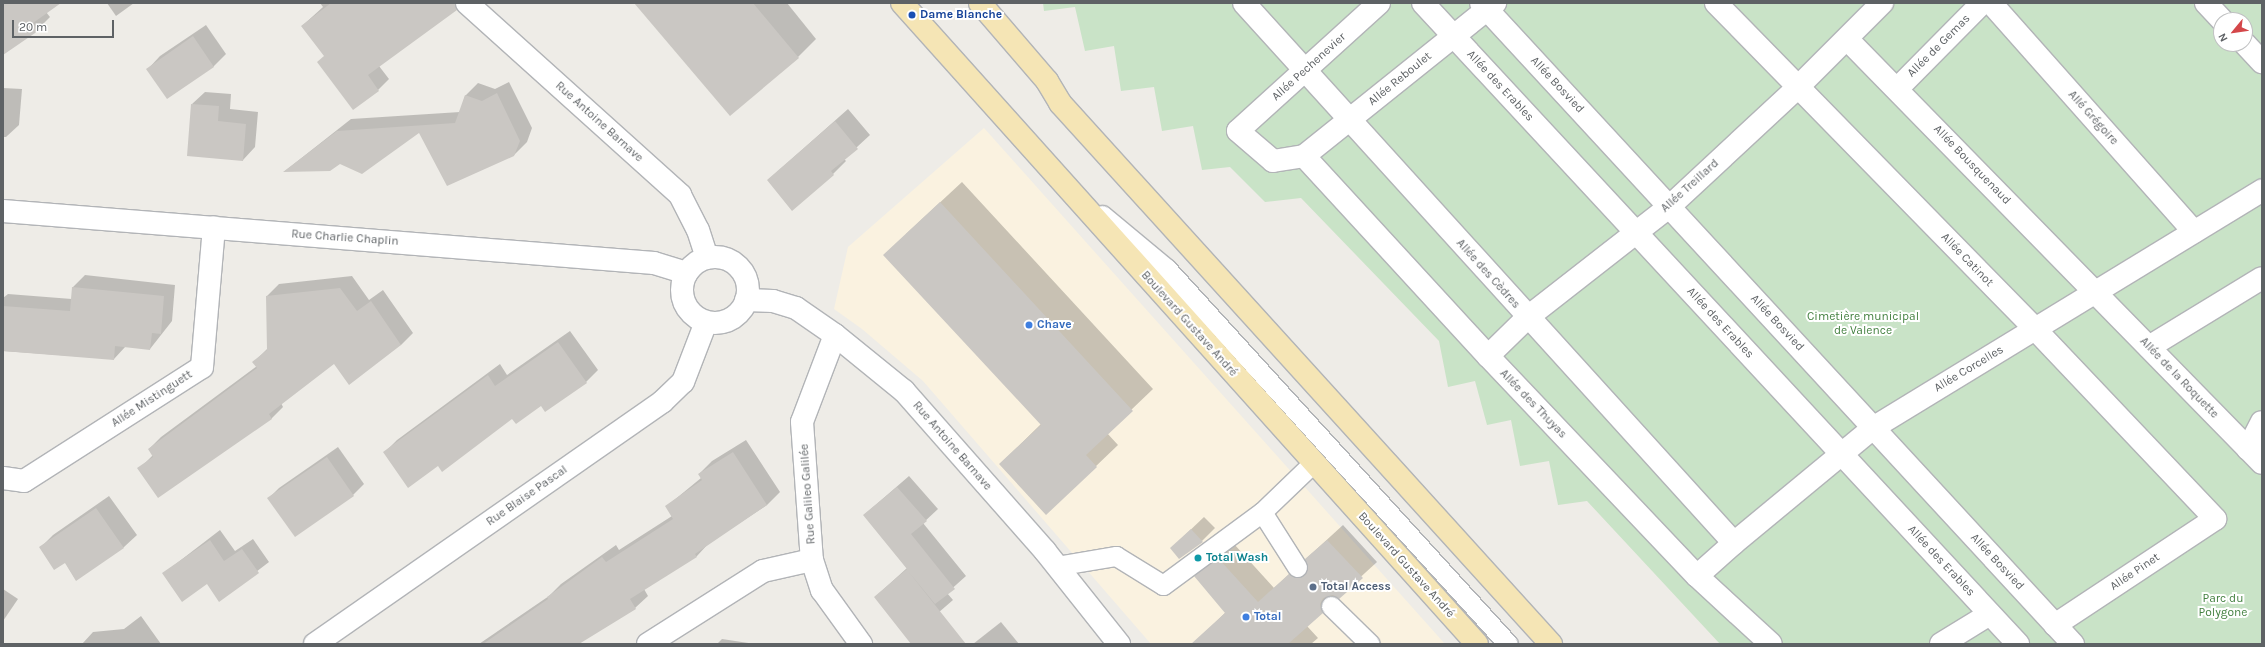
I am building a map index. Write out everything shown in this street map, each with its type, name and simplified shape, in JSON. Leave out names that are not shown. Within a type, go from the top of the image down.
[{"type":"main road","name":"Boulevard Gustave André","points":[[902,3],[1477,644]]},
{"type":"main road","points":[[980,3],[1047,81],[1060,103],[1551,644]]},
{"type":"street","name":"Rue Antoine Barnave","points":[[467,3],[680,195],[698,230],[707,258]]},
{"type":"street","name":"Allée des Cèdres","points":[[1244,3],[1348,120],[1734,543]]},
{"type":"street","name":"Allée Pechenevier","points":[[1304,156],[1273,161],[1238,131],[1306,71],[1379,3]]},
{"type":"street","name":"Allée des Erables","points":[[1423,3],[2018,644]]},
{"type":"street","name":"Allée Catinot","points":[[1716,3],[2035,329],[2215,519]]},
{"type":"street","name":"Allée Treillard","points":[[1488,356],[1528,317],[1669,207],[1798,87],[1847,40],[1882,3]]},
{"type":"street","name":"Allée de Gemas","points":[[1897,89],[1982,3]]},
{"type":"street","name":"Allé Grégoire","points":[[1991,3],[2194,232]]},
{"type":"street","points":[[2206,3],[2214,12]]},
{"type":"street","name":"Allée Reboulet","points":[[1304,156],[1453,36],[1488,5]]},
{"type":"street","name":"Allée Bosvied","points":[[1488,5],[1669,207],[2073,644]]},
{"type":"street","name":"Allée Bousquenaud","points":[[1847,40],[2096,292]]},
{"type":"street","points":[[2253,52],[2262,62]]},
{"type":"street","name":"Allée des Thuyas","points":[[1304,156],[1488,356],[1698,576],[1771,644]]},
{"type":"street","name":"Allée Corcelles","points":[[1698,576],[1734,543],[1873,428],[2262,191]]},
{"type":"street","name":"Rue Charlie Chaplin","points":[[3,211],[654,263],[686,273]]},
{"type":"street","name":"Allée Mistinguett","points":[[3,478],[24,481],[202,367],[214,228]]},
{"type":"street","points":[[716,256],[733,261],[745,274],[749,291],[744,308],[732,320],[715,324],[706,322],[698,319],[685,307],[681,289],[686,273],[698,260],[707,258],[716,256]]},
{"type":"street","points":[[2149,347],[2262,278]]},
{"type":"street","name":"Allée de la Roquette","points":[[2096,292],[2255,456]]},
{"type":"street","name":"Rue Antoine Barnave","points":[[746,300],[773,301],[796,308],[835,335],[904,391],[1056,566],[1119,644]]},
{"type":"street","name":"Rue Blaise Pascal","points":[[315,644],[662,402],[683,382],[706,322]]},
{"type":"street","name":"Rue Galileo Galilée","points":[[835,335],[802,422],[812,560],[822,590],[861,644]]},
{"type":"street","points":[[2255,456],[2262,422]]},
{"type":"street","name":"Allée Pinet","points":[[2055,625],[2215,519]]},
{"type":"street","points":[[648,644],[763,571],[812,560]]},
{"type":"street","points":[[1941,644],[1990,614]]},
{"type":"lane","points":[[1064,184],[1166,268],[1508,644]]},
{"type":"lane","points":[[1056,566],[1116,556],[1163,585],[1262,512],[1314,462]]},
{"type":"lane","points":[[1262,512],[1297,567]]},
{"type":"lane","points":[[1331,606],[1370,644]]},
{"type":"shaded area","points":[[984,128],[1445,644],[1151,644],[923,381],[862,329],[834,309],[848,247]]},
{"type":"green space","name":"Cimetière municipal de Valence","points":[[1043,3],[2262,3],[2262,644],[1720,644],[1587,501],[1558,505],[1549,461],[1520,466],[1511,420],[1487,425],[1475,381],[1448,387],[1439,341],[1301,198],[1265,202],[1230,167],[1202,170],[1193,126],[1162,131],[1154,87],[1121,91],[1114,46],[1085,51],[1075,7],[1044,11]]},
{"type":"building","points":[[3,3],[61,3],[33,23],[38,31],[3,55]]},
{"type":"building","points":[[331,3],[455,3],[457,10],[368,75],[379,91],[353,110],[317,62],[324,56],[301,26]]},
{"type":"building","points":[[634,3],[753,3],[799,58],[730,116]]},
{"type":"building","points":[[193,36],[214,67],[167,99],[146,69]]},
{"type":"building","points":[[497,93],[520,141],[514,156],[447,186],[419,133],[362,174],[340,164],[330,171],[283,172],[337,131],[455,123],[465,95],[482,101]]},
{"type":"building","points":[[191,104],[219,106],[218,121],[246,124],[243,161],[187,156]]},
{"type":"building","points":[[835,121],[858,149],[831,171],[834,175],[792,211],[767,180]]},
{"type":"building","points":[[940,202],[1133,411],[1086,455],[1097,467],[1046,515],[999,464],[1041,425],[883,255]]},
{"type":"building","points":[[72,287],[164,296],[161,334],[152,333],[150,350],[115,346],[114,360],[3,351],[3,306],[70,311]]},
{"type":"building","points":[[340,288],[357,311],[371,301],[401,345],[349,385],[334,364],[269,414],[272,419],[158,498],[137,468],[153,457],[148,449],[257,368],[252,362],[267,350],[266,296]]},
{"type":"building","points":[[558,342],[587,383],[545,412],[541,406],[516,424],[512,419],[442,472],[438,466],[408,488],[383,452],[488,375],[495,386]]},
{"type":"building","points":[[733,452],[767,505],[695,554],[697,557],[630,599],[636,609],[579,644],[483,644],[548,599],[547,597],[602,557],[606,562],[673,519],[665,506],[702,480],[698,474]]},
{"type":"building","points":[[327,457],[354,496],[295,537],[267,498]]},
{"type":"building","points":[[897,487],[927,521],[911,534],[955,589],[935,604],[908,571],[966,644],[911,644],[874,597],[907,569],[863,515]]},
{"type":"building","points":[[96,508],[124,548],[76,581],[65,563],[54,570],[39,547]]},
{"type":"building","points":[[1191,529],[1203,542],[1179,559],[1170,548]]},
{"type":"building","points":[[210,540],[224,561],[242,549],[259,573],[219,602],[207,584],[182,602],[162,573]]},
{"type":"building","points":[[1327,540],[1363,578],[1339,599],[1333,595],[1323,598],[1320,604],[1323,613],[1288,644],[1191,644],[1225,613],[1194,576],[1218,558],[1258,602],[1289,574],[1297,578],[1303,576],[1308,567],[1305,559]]},
{"type":"place","name":"Dame Blanche","points":[[912,15]]},
{"type":"place","name":"Chave","points":[[1029,325]]},
{"type":"place","name":"Total Wash","points":[[1198,558]]},
{"type":"place","name":"Total Access","points":[[1313,587]]},
{"type":"place","name":"Total","points":[[1246,617]]},
{"type":"park label","name":"Parc du Polygone","points":[[2223,606]]}]
